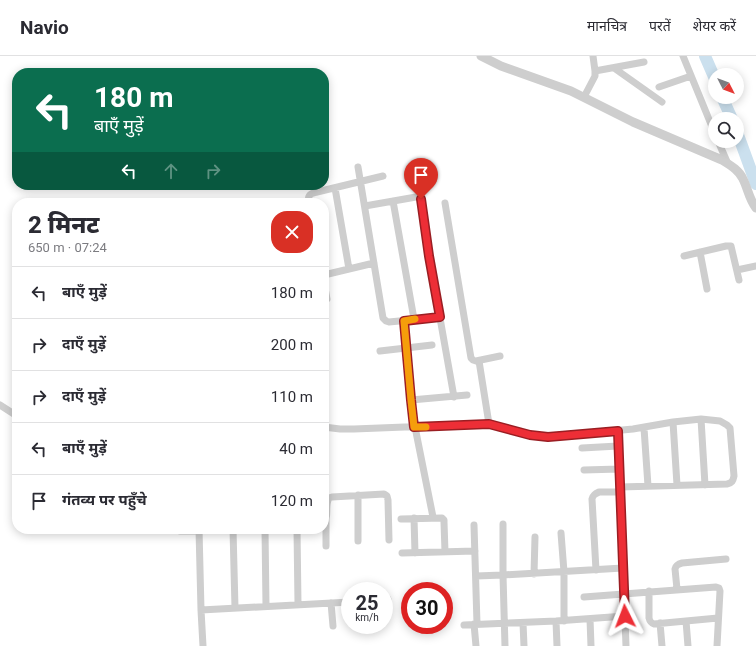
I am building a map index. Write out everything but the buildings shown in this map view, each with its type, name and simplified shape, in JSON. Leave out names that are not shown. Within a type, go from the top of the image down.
[{"type":"street","points":[[481,56],[501,66],[584,97],[633,122],[728,164],[739,173],[743,179],[756,208]]},
{"type":"street","points":[[584,97],[595,76],[593,56]]},
{"type":"street","points":[[683,56],[708,117]]},
{"type":"street","points":[[595,71],[644,62]]},
{"type":"street","points":[[614,68],[662,102]]},
{"type":"street","points":[[659,87],[691,76]]},
{"type":"street","points":[[721,148],[728,164]]},
{"type":"street","points":[[358,167],[384,318],[389,322],[440,317]]},
{"type":"street","points":[[329,189],[383,176]]},
{"type":"street","points":[[335,188],[349,269]]},
{"type":"street","points":[[309,198],[310,194],[326,190]]},
{"type":"street","points":[[365,206],[416,197],[421,199],[429,256],[454,397]]},
{"type":"street","points":[[393,201],[414,319]]},
{"type":"street","points":[[445,204],[469,354],[472,360],[500,356]]},
{"type":"street","points":[[684,256],[731,246],[739,280]]},
{"type":"street","points":[[700,252],[707,288]]},
{"type":"street","points":[[329,274],[374,264]]},
{"type":"street","points":[[737,270],[756,266]]},
{"type":"street","points":[[404,321],[414,427],[432,518]]},
{"type":"street","points":[[380,351],[432,345]]},
{"type":"street","points":[[479,360],[489,424]]},
{"type":"street","points":[[411,400],[468,396]]},
{"type":"street","points":[[0,405],[12,413]]},
{"type":"street","points":[[329,427],[347,429],[489,424],[530,435],[548,437],[644,428],[673,422],[701,419],[720,422],[727,425],[730,428],[734,476],[731,483],[648,486],[599,492],[593,496],[596,570]]},
{"type":"street","points":[[701,419],[705,484]]},
{"type":"street","points":[[673,422],[677,485]]},
{"type":"street","points":[[644,428],[648,486]]},
{"type":"street","points":[[618,431],[626,646]]},
{"type":"street","points":[[582,448],[618,446]]},
{"type":"street","points":[[584,470],[620,469]]},
{"type":"street","points":[[329,498],[381,494],[387,496],[389,540]]},
{"type":"street","points":[[358,495],[358,541]]},
{"type":"street","points":[[401,518],[442,518],[444,520],[445,552]]},
{"type":"street","points":[[414,518],[416,553]]},
{"type":"street","points":[[503,524],[505,646]]},
{"type":"street","points":[[474,525],[476,646]]},
{"type":"street","points":[[561,533],[564,572],[564,621]]},
{"type":"street","points":[[199,534],[203,646]]},
{"type":"street","points":[[232,534],[235,608]]},
{"type":"street","points":[[265,534],[266,606]]},
{"type":"street","points":[[297,534],[298,604]]},
{"type":"street","points":[[326,534],[326,546]]},
{"type":"street","points":[[534,574],[535,537]]},
{"type":"street","points":[[402,553],[475,551]]},
{"type":"street","points":[[677,589],[675,569],[678,564],[726,559]]},
{"type":"street","points":[[476,576],[623,568]]},
{"type":"street","points":[[584,597],[677,589],[719,588],[717,646]]},
{"type":"street","points":[[649,591],[650,621],[654,624],[718,618]]},
{"type":"street","points":[[201,610],[341,602]]},
{"type":"street","points":[[331,603],[333,626]]},
{"type":"street","points":[[464,625],[556,622],[625,616]]},
{"type":"street","points":[[590,619],[591,646]]},
{"type":"street","points":[[686,621],[688,646]]},
{"type":"street","points":[[556,622],[557,646]]},
{"type":"street","points":[[523,623],[524,646]]},
{"type":"street","points":[[660,623],[662,646]]},
{"type":"waterway","points":[[705,56],[710,68]]},
{"type":"waterway","points":[[725,104],[729,112]]},
{"type":"waterway","points":[[743,148],[756,184]]},
{"type":"slow traffic","points":[[415,319],[404,321],[411,400],[414,427],[426,427]]},
{"type":"route","points":[[421,199],[440,317],[404,321],[414,427],[489,424],[530,435],[548,437],[618,431],[625,616]]}]
